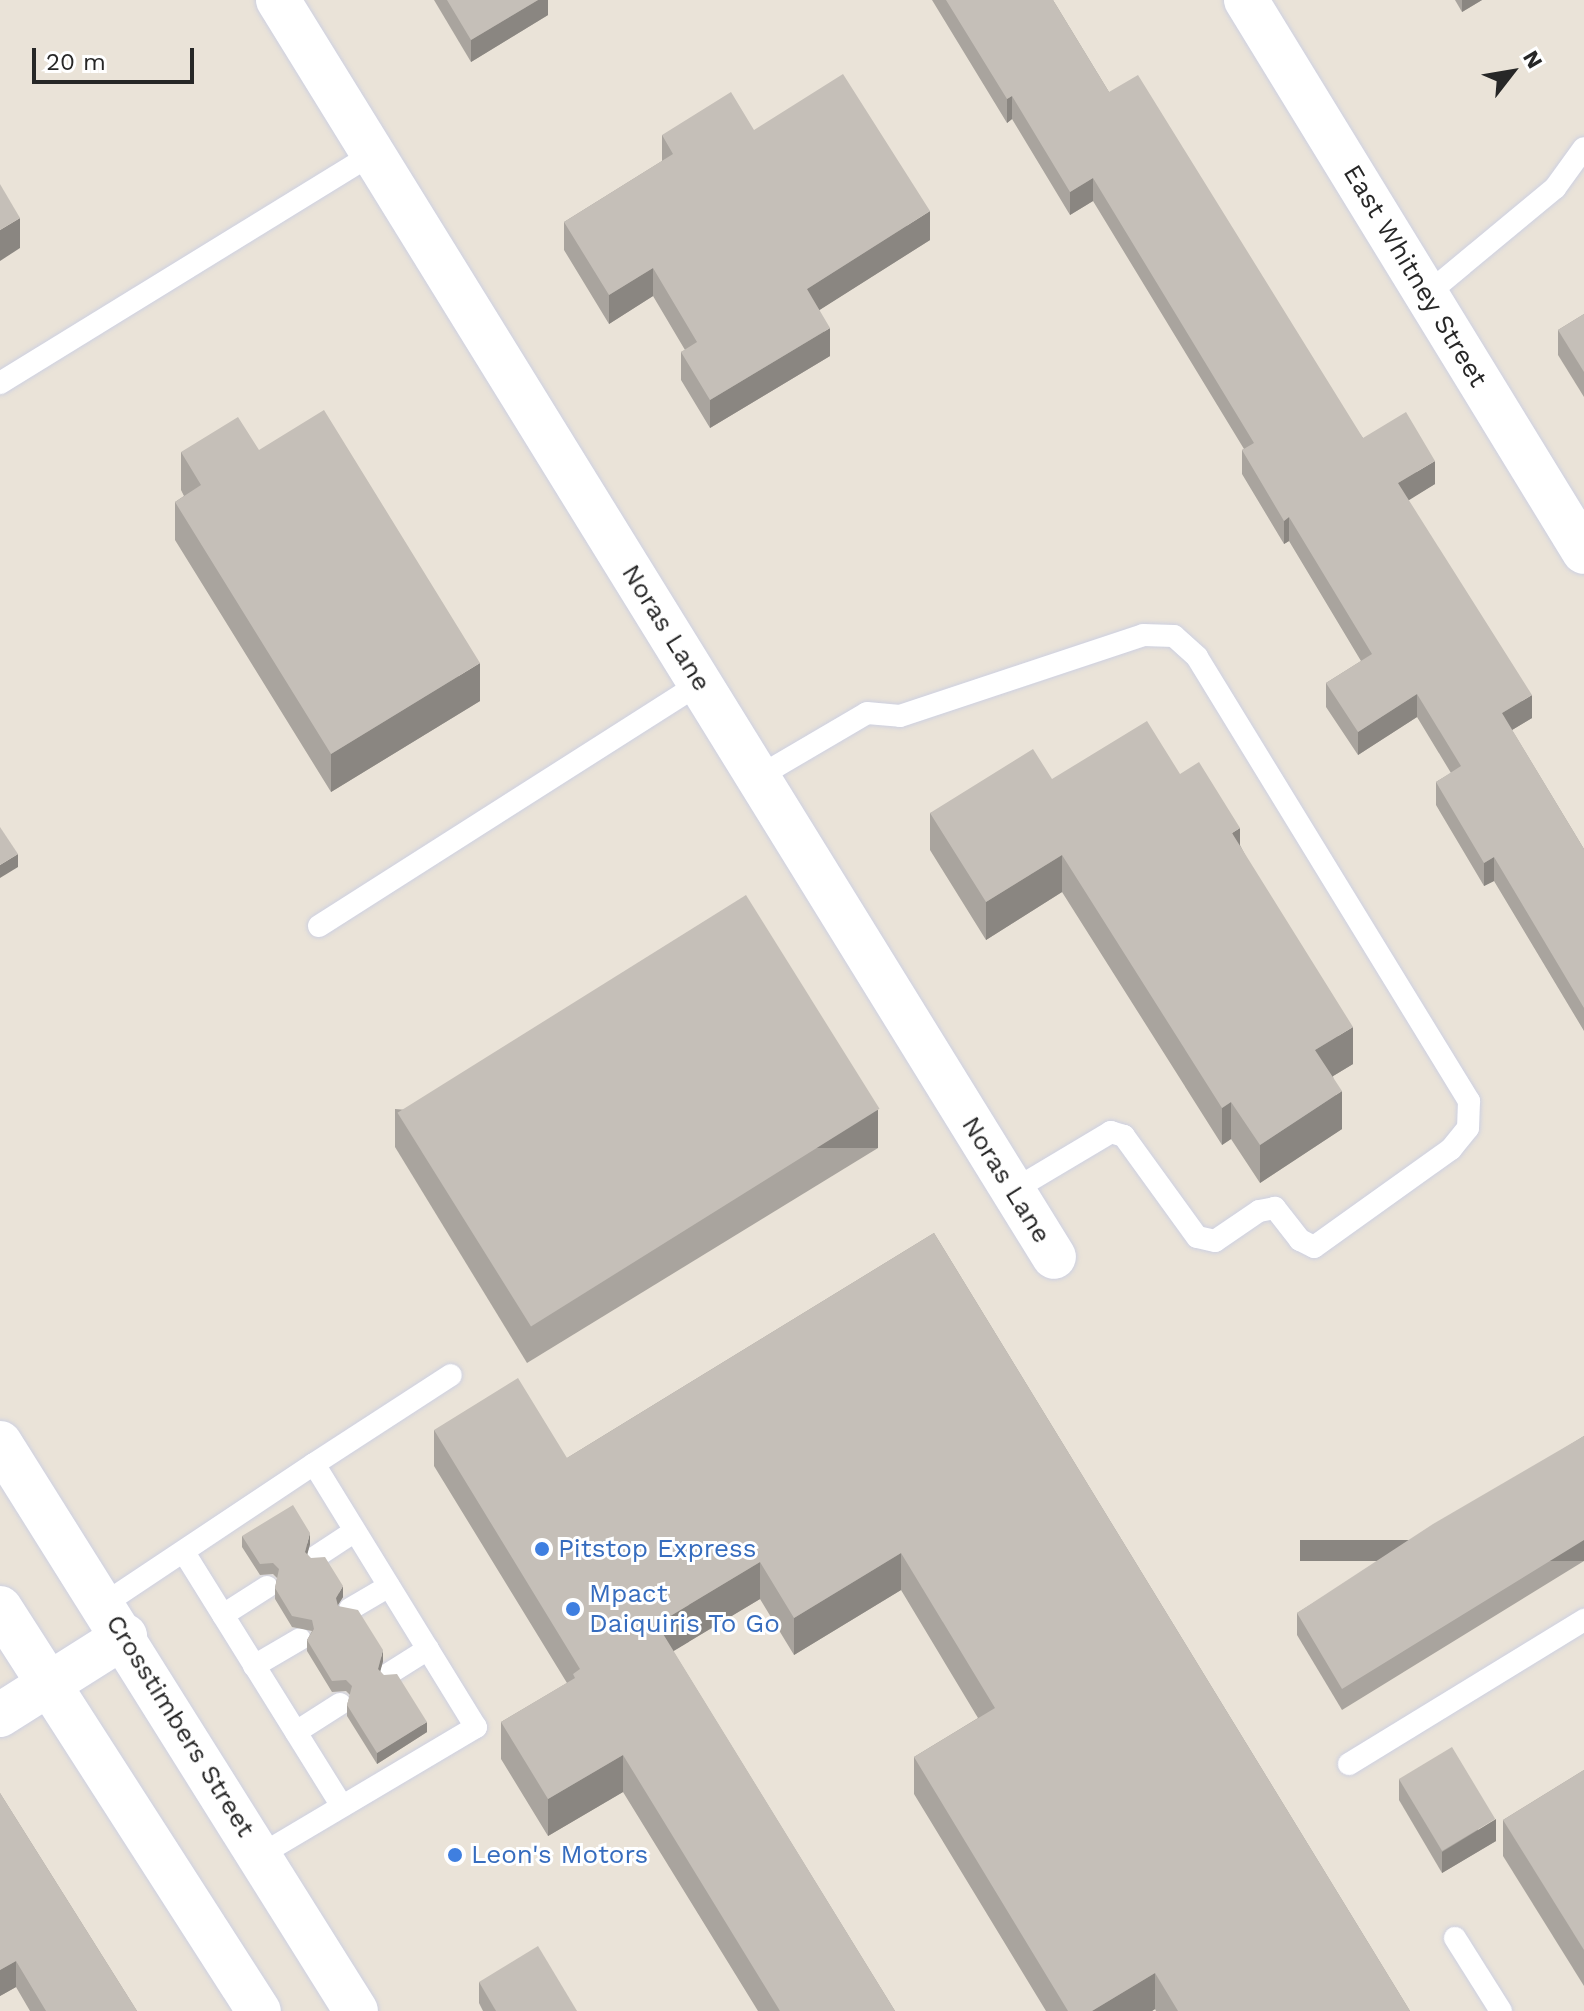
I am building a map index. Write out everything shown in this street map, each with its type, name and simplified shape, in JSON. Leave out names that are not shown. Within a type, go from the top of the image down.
[{"type":"street","name":"Noras Lane","points":[[278,0],[1054,1257]]},
{"type":"street","name":"East Whitney Street","points":[[1246,0],[1582,546]]},
{"type":"street","name":"Crosstimbers Street","points":[[0,1443],[115,1620],[356,2011]]},
{"type":"street","points":[[0,1608],[259,2011]]},
{"type":"street","points":[[0,1715],[49,1684],[115,1620]]},
{"type":"lane","points":[[1426,295],[1555,188],[1584,148]]},
{"type":"lane","points":[[0,383],[372,154]]},
{"type":"lane","points":[[758,777],[867,713],[900,716],[1143,635],[1174,636],[1197,657],[1469,1101],[1468,1128],[1451,1149],[1314,1247],[1300,1240],[1275,1208],[1259,1211],[1215,1241],[1197,1237],[1124,1136],[1111,1132],[1012,1191]]},
{"type":"lane","points":[[319,926],[700,683]]},
{"type":"lane","points":[[115,1620],[185,1554],[314,1464],[451,1375]]},
{"type":"lane","points":[[260,1855],[476,1727],[314,1464]]},
{"type":"lane","points":[[317,1556],[355,1531]]},
{"type":"lane","points":[[185,1554],[342,1806]]},
{"type":"lane","points":[[350,1609],[389,1586]]},
{"type":"lane","points":[[223,1615],[267,1587]]},
{"type":"lane","points":[[1349,1764],[1584,1620]]},
{"type":"lane","points":[[254,1666],[300,1639]]},
{"type":"lane","points":[[390,1673],[428,1649]]},
{"type":"lane","points":[[296,1732],[340,1704]]},
{"type":"lane","points":[[1455,1938],[1501,2011]]},
{"type":"building","points":[[447,0],[538,0],[471,40]]},
{"type":"building","points":[[946,0],[1053,0],[1109,92],[1138,75],[1363,438],[1406,412],[1435,461],[1398,483],[1532,695],[1502,713],[1584,849],[1584,1008],[1494,857],[1484,863],[1436,782],[1461,766],[1417,694],[1358,732],[1326,683],[1372,654],[1289,517],[1284,521],[1242,450],[1254,443],[1093,178],[1070,192],[1012,96],[1007,99]]},
{"type":"building","points":[[843,74],[930,211],[807,289],[830,328],[710,400],[681,352],[697,342],[653,268],[609,295],[564,222],[673,154],[662,135],[731,92],[754,130]]},
{"type":"building","points":[[0,184],[20,218],[0,230]]},
{"type":"building","points":[[1584,314],[1584,372],[1558,330]]},
{"type":"building","points":[[324,410],[480,663],[331,754],[175,502],[201,485],[181,452],[238,417],[259,450]]},
{"type":"building","points":[[1147,721],[1180,774],[1199,762],[1240,828],[1232,833],[1353,1027],[1315,1050],[1342,1091],[1260,1145],[1231,1102],[1222,1108],[1062,855],[986,902],[930,813],[1033,749],[1052,779]]},
{"type":"building","points":[[0,827],[18,854],[0,865]]},
{"type":"building","points":[[746,895],[880,1109],[531,1327],[397,1113]]},
{"type":"building","points":[[934,1233],[1410,2011],[1178,2011],[1155,1973],[1092,2011],[1068,2011],[914,1757],[995,1708],[901,1553],[794,1618],[760,1562],[657,1624],[895,2011],[780,2011],[623,1755],[548,1799],[501,1722],[575,1678],[573,1674],[580,1669],[434,1430],[518,1378],[567,1458]]},
{"type":"building","points":[[1584,1436],[1584,1540],[1342,1689],[1297,1613],[1433,1524]]},
{"type":"building","points":[[293,1505],[310,1533],[305,1552],[311,1558],[325,1557],[343,1586],[336,1598],[338,1606],[358,1610],[383,1650],[378,1669],[384,1675],[397,1674],[427,1722],[377,1753],[347,1705],[352,1686],[346,1680],[332,1681],[307,1640],[314,1629],[312,1620],[292,1616],[275,1588],[279,1569],[273,1563],[260,1564],[242,1536]]},
{"type":"building","points":[[1452,1747],[1495,1819],[1442,1851],[1399,1779]]},
{"type":"building","points":[[1584,1770],[1584,1950],[1503,1820]]},
{"type":"building","points":[[0,1793],[137,2011],[46,2011],[16,1961],[0,1970]]},
{"type":"building","points":[[538,1946],[577,2011],[496,2011],[479,1982]]},
{"type":"place","name":"Pitstop Express","points":[[542,1549]]},
{"type":"place","name":"Mpact Daiquiris To Go","points":[[573,1609]]},
{"type":"place","name":"Leon's Motors","points":[[455,1855]]}]
